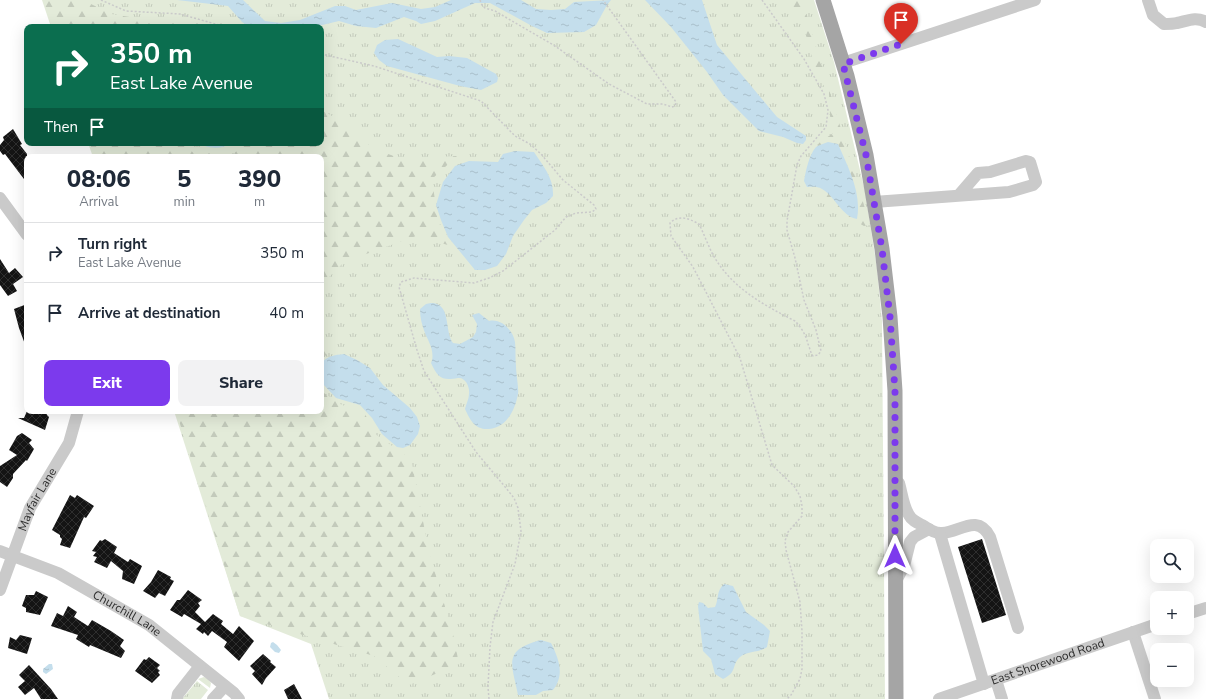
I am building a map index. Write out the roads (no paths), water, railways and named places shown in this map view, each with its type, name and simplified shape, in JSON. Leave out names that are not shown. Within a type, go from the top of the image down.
[{"type":"main road","points":[[823,0],[843,64],[866,155],[882,249],[890,317],[895,391],[896,699]]},
{"type":"street","points":[[843,64],[1035,0]]},
{"type":"street","points":[[1148,0],[1153,15],[1164,24],[1175,24],[1195,18],[1206,22]]},
{"type":"street","points":[[874,202],[1009,192],[1033,185],[1036,182],[1030,162],[1026,161],[990,172],[978,173],[958,195]]},
{"type":"street","points":[[0,198],[24,232]]},
{"type":"street","name":"Mayfair Lane","points":[[0,590],[30,508],[69,443],[77,414]]},
{"type":"street","points":[[895,468],[909,516],[912,520],[934,532],[990,682],[1002,699]]},
{"type":"street","points":[[896,582],[904,566],[910,542],[914,537],[971,525],[981,526],[985,528],[990,537],[1018,628]]},
{"type":"street","name":"Churchill Lane","points":[[0,551],[58,573],[149,626],[240,699]]},
{"type":"street","points":[[1194,612],[1206,608]]},
{"type":"street","name":"East Shorewood Road","points":[[939,699],[1150,626]]},
{"type":"street","points":[[1133,632],[1155,699]]},
{"type":"street","points":[[177,699],[178,694],[200,666]]},
{"type":"street","points":[[213,699],[225,686]]},
{"type":"water","points":[[177,0],[243,0],[265,21],[281,23],[300,20],[335,6],[345,6],[356,10],[392,3],[421,9],[435,7],[451,0],[521,0],[536,9],[551,10],[565,9],[574,2],[611,0],[596,25],[584,32],[547,33],[490,3],[475,3],[435,21],[421,24],[404,17],[376,28],[356,26],[339,21],[324,25],[245,24],[228,6]]},
{"type":"water","points":[[645,0],[702,0],[717,45],[777,117],[806,136],[806,140],[803,144],[759,131],[723,95],[707,72],[671,27]]},
{"type":"water","points":[[398,39],[437,57],[449,56],[467,58],[496,74],[498,78],[497,82],[481,90],[460,86],[387,66],[379,60],[374,53],[377,45],[385,40]]},
{"type":"water","points":[[828,142],[838,144],[850,171],[858,200],[857,219],[851,217],[842,210],[827,192],[818,187],[807,187],[804,181],[811,154],[817,146]]},
{"type":"water","points":[[205,146],[226,146],[215,148]]},
{"type":"water","points":[[515,151],[534,152],[550,178],[553,196],[546,203],[532,210],[524,220],[513,236],[506,254],[497,266],[485,270],[475,270],[448,237],[441,220],[436,205],[443,182],[455,166],[469,161],[498,162],[503,154]]},
{"type":"water","points":[[426,304],[438,304],[445,313],[450,338],[453,343],[460,344],[473,337],[476,332],[477,324],[472,315],[479,313],[489,321],[498,321],[502,323],[512,333],[515,342],[518,394],[512,412],[501,425],[495,428],[484,429],[474,424],[465,409],[469,398],[469,392],[465,381],[461,378],[444,379],[436,372],[431,363],[432,350],[425,334],[420,312],[420,309]]},
{"type":"water","points":[[344,354],[370,368],[383,385],[410,408],[417,417],[420,426],[418,434],[410,445],[403,448],[397,447],[382,434],[372,418],[360,405],[336,398],[324,385],[324,361],[331,356]]},
{"type":"water","points":[[724,584],[733,586],[746,612],[770,631],[767,647],[740,657],[737,660],[731,674],[723,679],[715,674],[711,659],[703,651],[698,606],[699,602],[703,603],[708,608],[715,607],[720,589]]},
{"type":"water","points":[[541,640],[551,643],[556,655],[560,667],[557,684],[553,690],[543,691],[536,695],[518,695],[512,667],[515,654],[520,648]]},
{"type":"water","points":[[273,642],[281,650],[279,653],[275,652],[270,647],[271,643]]},
{"type":"water","points":[[49,664],[52,664],[53,669],[46,674],[43,672],[43,669]]}]
